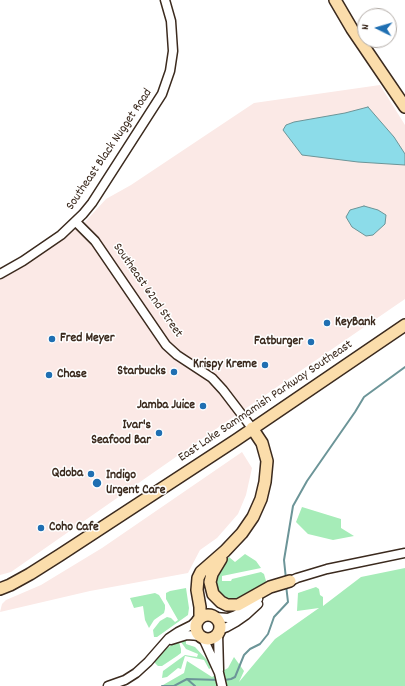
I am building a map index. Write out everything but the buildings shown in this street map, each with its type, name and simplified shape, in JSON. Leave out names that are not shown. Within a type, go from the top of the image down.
[{"type":"main road","points":[[335,0],[405,107]]},
{"type":"main road","name":"East Lake Sammamish Parkway Southeast","points":[[0,589],[30,574],[60,555],[405,325]]},
{"type":"main road","name":"Southeast 62nd Street","points":[[199,619],[200,606],[197,584],[201,572],[225,551],[242,533],[261,499],[265,482],[267,461],[262,443],[252,428]]},
{"type":"main road","points":[[225,551],[212,574],[210,582],[213,594],[221,602],[227,605],[238,604],[258,593],[293,580]]},
{"type":"main road","points":[[208,566],[204,579],[204,594],[214,617],[219,623],[218,631],[210,638],[202,637],[196,629],[199,619],[206,615],[214,617]]},
{"type":"street","name":"Southeast Black Nugget Road","points":[[0,274],[48,244],[76,222],[92,203],[162,94],[167,84],[173,51],[171,21],[165,0]]},
{"type":"street","name":"Southeast 62nd Street","points":[[76,222],[95,240],[166,344],[177,355],[212,378],[252,428]]},
{"type":"street","points":[[293,580],[327,569],[405,554]]},
{"type":"street","points":[[222,686],[217,660],[218,631],[246,615],[276,586]]},
{"type":"street","points":[[214,617],[228,618],[236,615],[267,594]]},
{"type":"street","points":[[108,686],[125,680],[136,673],[173,634],[192,625],[199,619]]},
{"type":"street","points":[[163,644],[187,635],[202,637],[217,660]]},
{"type":"shaded area","points":[[380,85],[405,125],[405,299],[11,572],[0,575],[0,276],[19,267],[84,223],[106,199],[131,185],[254,103]]},
{"type":"shaded area","points":[[242,452],[252,468],[246,495],[238,514],[217,538],[200,550],[188,573],[90,591],[0,612],[2,604],[6,600],[41,585],[102,548]]},
{"type":"green space","points":[[302,507],[341,519],[341,528],[354,536],[333,540],[308,534],[296,522]]},
{"type":"green space","points":[[245,554],[256,561],[261,568],[222,576],[222,581],[231,581],[232,579],[261,572],[264,574],[266,581],[265,586],[244,599],[231,601],[218,591],[216,584],[217,576],[229,557],[235,562]]},
{"type":"green space","points":[[405,568],[405,686],[163,686],[184,673],[187,661],[212,677],[228,668],[234,657],[244,671],[239,682],[275,639],[319,608],[297,611],[298,593],[316,587],[319,589],[320,595],[323,597],[323,606],[361,577]]},
{"type":"green space","points":[[186,588],[189,608],[188,615],[157,637],[154,637],[153,630],[160,621],[167,617],[171,618],[175,622],[178,620],[166,599],[166,593]]},
{"type":"green space","points":[[155,593],[159,595],[165,605],[165,609],[164,613],[154,620],[149,628],[145,620],[143,606],[134,608],[130,598]]},
{"type":"green space","points":[[186,639],[186,644],[195,647],[207,660],[211,668],[209,669],[204,660],[185,656],[181,669],[178,668],[167,677],[162,678],[163,671],[185,655],[197,657],[198,654],[186,649],[181,642],[179,642],[181,653],[162,666],[158,666],[155,663],[155,660],[167,648],[175,643]]},
{"type":"water","points":[[368,107],[394,137],[405,154],[405,165],[358,162],[302,155],[283,130],[286,125],[294,122],[345,113]]},
{"type":"water","points":[[364,206],[378,210],[386,215],[385,224],[373,235],[366,236],[352,227],[346,217],[350,210]]},
{"type":"waterway","points":[[286,579],[284,560],[293,506],[307,481],[364,397],[405,367]]},
{"type":"waterway","points":[[224,680],[235,677],[244,655],[250,649],[260,644],[268,634],[274,617],[288,602],[286,585]]},
{"type":"waterway","points":[[187,679],[195,686]]},
{"type":"waterway","points":[[162,686],[174,686],[187,679],[219,680]]},
{"type":"place","name":"KeyBank","points":[[327,323]]},
{"type":"place","name":"Fred Meyer","points":[[52,339]]},
{"type":"place","name":"Fatburger","points":[[311,342]]},
{"type":"place","name":"Krispy Kreme","points":[[265,365]]},
{"type":"place","name":"Starbucks","points":[[174,372]]},
{"type":"place","name":"Chase","points":[[49,375]]},
{"type":"place","name":"Jamba Juice","points":[[203,406]]},
{"type":"place","name":"Ivar's Seafood Bar","points":[[159,433]]},
{"type":"place","name":"Qdoba","points":[[91,474]]},
{"type":"place","name":"Indigo Urgent Care","points":[[97,483]]},
{"type":"place","name":"Coho Cafe","points":[[41,528]]}]
